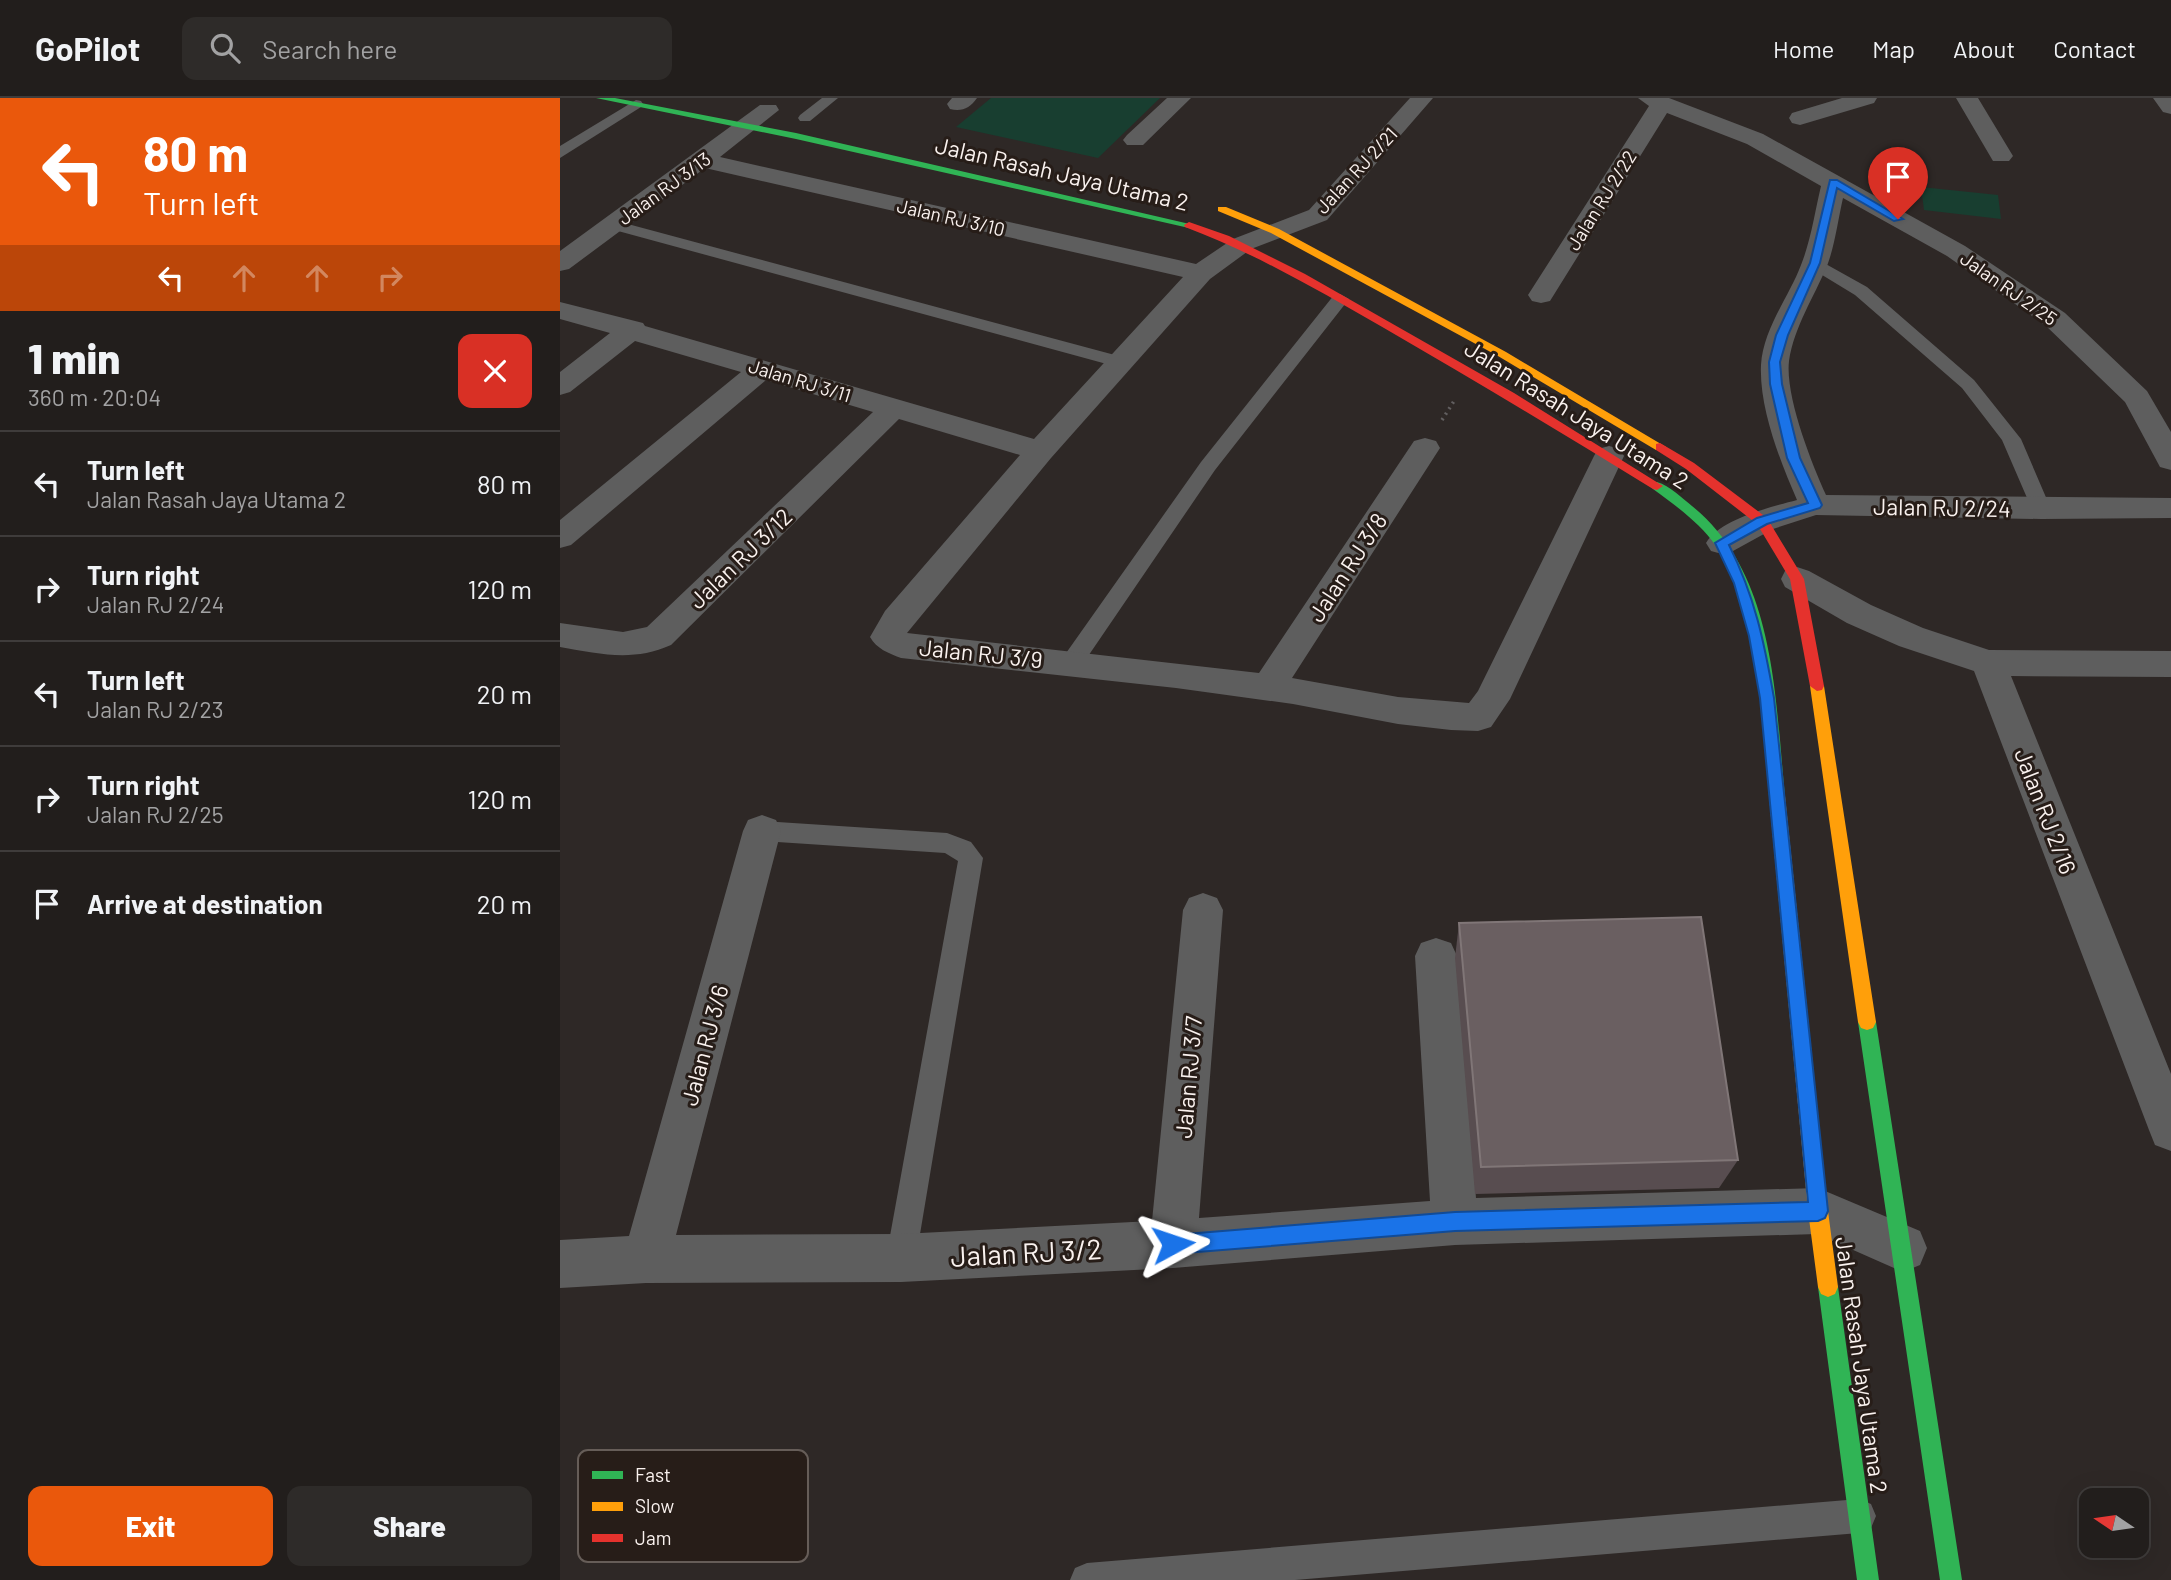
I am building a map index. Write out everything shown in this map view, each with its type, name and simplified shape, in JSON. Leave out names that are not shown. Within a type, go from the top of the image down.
[{"type":"street","name":"Jalan Rasah Jaya Utama 2","points":[[601,98],[745,116],[1198,228],[1242,244],[1471,373],[1609,456],[1675,500],[1721,543],[1741,583],[1756,636],[1767,698],[1818,1211],[1868,1580]]},
{"type":"street","points":[[1135,140],[1180,98]]},
{"type":"street","name":"Jalan RJ 2/21","points":[[1242,244],[1318,215],[1422,98]]},
{"type":"street","points":[[1800,118],[1866,98]]},
{"type":"street","points":[[1967,98],[2001,156]]},
{"type":"street","points":[[2164,98],[2171,107]]},
{"type":"street","name":"Jalan RJ 2/25","points":[[1655,101],[1755,139],[1956,251],[2055,320],[2137,397],[2171,460]]},
{"type":"street","name":"Jalan RJ 2/22","points":[[1541,295],[1655,101]]},
{"type":"street","name":"Jalan RJ 3/13","points":[[560,263],[702,160],[745,116],[786,114]]},
{"type":"street","points":[[786,114],[829,123]]},
{"type":"street","name":"Jalan RJ 3/10","points":[[702,160],[1201,273]]},
{"type":"street","points":[[1815,505],[1794,458],[1776,384],[1774,362],[1782,335],[1815,263],[1834,182]]},
{"type":"street","name":"Jalan Rasah Jaya Utama 2","points":[[1200,204],[1225,210],[1275,231],[1502,354],[1643,436],[1690,466],[1762,521],[1797,579],[1816,682],[1951,1580]]},
{"type":"street","name":"Jalan RJ 3/9","points":[[1242,244],[1201,273],[1120,362],[1040,451],[897,620],[887,637],[901,645],[1072,662],[1268,687],[1441,718],[1478,717],[1492,699],[1609,456]]},
{"type":"street","name":"Jalan RJ 3/11","points":[[560,310],[1040,451]]},
{"type":"street","points":[[560,386],[633,330]]},
{"type":"street","points":[[560,537],[763,368]]},
{"type":"street","name":"Jalan RJ 3/12","points":[[560,635],[626,645],[645,644],[659,636],[893,409]]},
{"type":"street","name":"Jalan RJ 3/8","points":[[1268,687],[1425,448]]},
{"type":"street","name":"Jalan RJ 2/24","points":[[1721,543],[1762,521],[1815,505],[2171,508]]},
{"type":"street","points":[[1797,579],[1859,614],[1911,637],[1987,663],[2171,664]]},
{"type":"street","name":"Jalan RJ 2/16","points":[[1987,663],[2171,1130]]},
{"type":"street","name":"Jalan RJ 3/6","points":[[646,1259],[762,831]]},
{"type":"street","name":"Jalan RJ 3/7","points":[[1173,1244],[1203,910]]},
{"type":"street","points":[[1436,957],[1455,1222]]},
{"type":"street","name":"Jalan RJ 3/2","points":[[560,1264],[646,1259],[901,1258],[1173,1244],[1455,1222],[1818,1211],[1903,1248]]},
{"type":"lane","points":[[786,114],[831,98]]},
{"type":"lane","points":[[560,153],[636,104]]},
{"type":"lane","points":[[613,225],[1120,362]]},
{"type":"lane","points":[[1815,263],[1861,290],[1968,384],[2011,439],[2041,509]]},
{"type":"lane","points":[[1072,662],[1208,466],[1340,299]]},
{"type":"lane","points":[[762,831],[947,843],[962,849],[971,858],[901,1258]]},
{"type":"lane","points":[[1087,1580],[1859,1516]]},
{"type":"path","points":[[1425,448],[1471,373]]},
{"type":"green space","points":[[991,98],[1160,98],[1098,158],[956,127]]},
{"type":"green space","points":[[1921,187],[1998,195],[2001,219],[1924,210]]},
{"type":"building","points":[[1701,917],[1738,1160],[1481,1167],[1459,923]]},
{"type":"traffic: fast","points":[[601,98],[796,136],[1189,225]]},
{"type":"traffic: fast","points":[[1657,486],[1707,527],[1721,543],[1736,568],[1756,630],[1763,665],[1777,796]]},
{"type":"traffic: fast","points":[[1867,1022],[1951,1580]]},
{"type":"traffic: fast","points":[[1828,1287],[1868,1580]]},
{"type":"traffic: slow","points":[[1222,209],[1275,231],[1502,354],[1660,447]]},
{"type":"traffic: slow","points":[[1817,686],[1867,1022]]},
{"type":"traffic: slow","points":[[1777,796],[1828,1287]]},
{"type":"traffic: jam","points":[[1189,225],[1225,238],[1301,276],[1510,396],[1657,486]]},
{"type":"traffic: jam","points":[[1660,447],[1690,466],[1762,521],[1797,579],[1817,686]]},
{"type":"route","points":[[1173,1244],[1455,1222],[1818,1211],[1767,698],[1756,636],[1741,583],[1721,543],[1762,521],[1815,505],[1794,458],[1776,384],[1774,362],[1782,335],[1815,263],[1834,182],[1898,219]]}]
